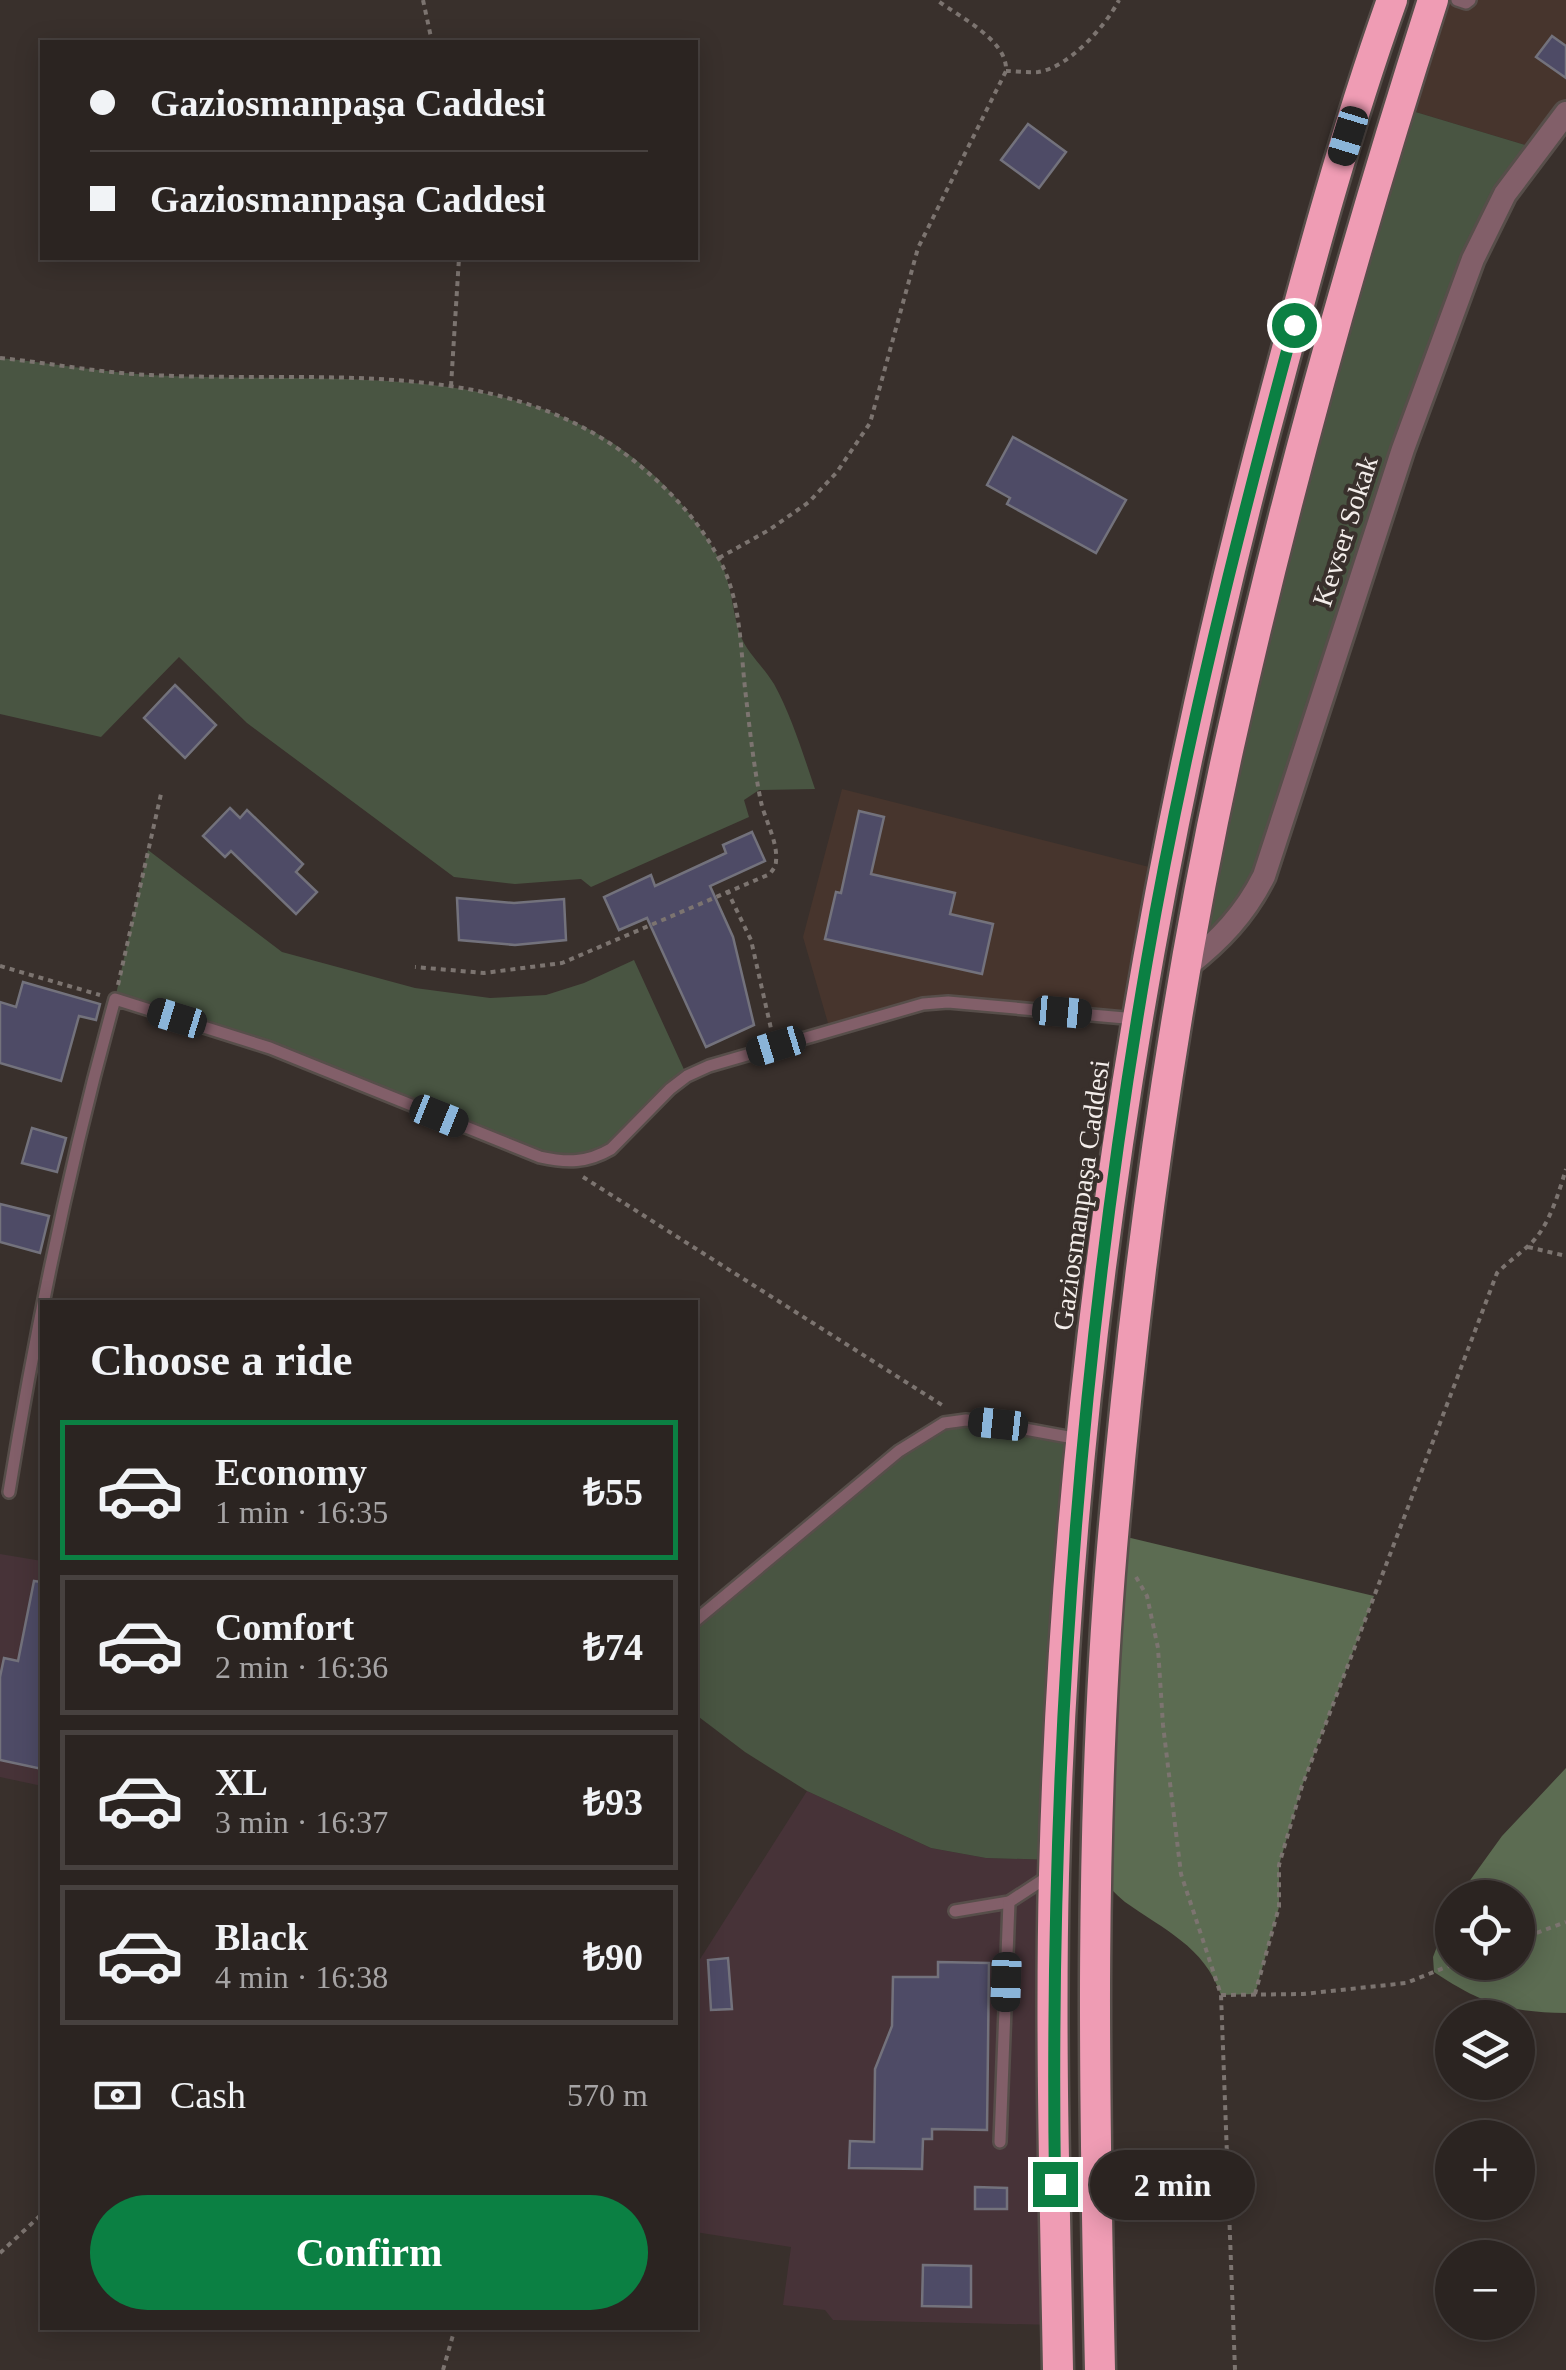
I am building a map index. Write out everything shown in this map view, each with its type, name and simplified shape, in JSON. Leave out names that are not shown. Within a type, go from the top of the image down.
[{"type":"highway","name":"Gaziosmanpaşa Caddesi","points":[[1058,2370],[1052,2040],[1054,1872],[1083,1439],[1102,1266],[1138,1019],[1191,738],[1225,588],[1320,231],[1392,0]]},
{"type":"highway","points":[[1100,2370],[1097,1873],[1112,1550],[1142,1271],[1187,966],[1228,751],[1296,468],[1368,206],[1433,0]]},
{"type":"street","name":"Kevser Sokak","points":[[1187,966],[1224,935],[1264,876],[1403,448],[1474,259],[1504,194],[1566,113]]},
{"type":"lane","points":[[1457,0],[1470,0]]},
{"type":"lane","points":[[43,1300],[83,1112],[114,999],[270,1048],[558,1161],[579,1162],[596,1158],[627,1135],[687,1076],[902,1008],[948,1002],[1138,1019]]},
{"type":"lane","points":[[9,1492],[40,1312]]},
{"type":"lane","points":[[698,1619],[910,1442],[944,1423],[966,1420],[1083,1439]]},
{"type":"lane","points":[[955,1911],[1008,1902],[1054,1872]]},
{"type":"lane","points":[[1000,2142],[1008,1902]]},
{"type":"path","points":[[423,0],[432,40]]},
{"type":"path","points":[[719,558],[809,502],[837,472],[870,423],[918,248],[1006,71],[1007,62],[993,42],[938,0]]},
{"type":"path","points":[[1006,71],[1041,72],[1062,61],[1087,43],[1118,0]]},
{"type":"path","points":[[450,386],[458,260]]},
{"type":"path","points":[[0,358],[149,375],[396,378],[531,404],[596,434],[626,453],[694,520],[719,558],[733,593],[759,790],[776,860],[770,874],[562,963],[484,973],[415,967]]},
{"type":"path","points":[[0,966],[114,999],[161,794]]},
{"type":"path","points":[[727,890],[751,940],[776,1046]]},
{"type":"path","points":[[558,1161],[966,1420]]},
{"type":"path","points":[[1255,1994],[1279,1907],[1279,1865],[1302,1786],[1497,1274],[1514,1255],[1528,1247],[1544,1226],[1566,1169]]},
{"type":"path","points":[[1528,1247],[1566,1256]]},
{"type":"path","points":[[1112,1550],[1128,1563],[1147,1596],[1158,1648],[1181,1874],[1221,1995],[1235,2370]]},
{"type":"path","points":[[1535,1934],[1566,1922]]},
{"type":"path","points":[[1221,1995],[1302,1994],[1406,1982],[1435,1971]]},
{"type":"path","points":[[0,2254],[40,2216]]},
{"type":"path","points":[[444,2370],[454,2330]]},
{"type":"shaded area","points":[[1433,0],[1566,0],[1566,113],[1538,149],[1399,107]]},
{"type":"shaded area","points":[[842,789],[1165,871],[1138,1019],[948,1002],[830,1030],[803,937]]},
{"type":"shaded area","points":[[0,1554],[40,1561],[40,1786],[0,1777]]},
{"type":"shaded area","points":[[807,1791],[931,1848],[986,1858],[1055,1860],[1057,2325],[833,2320],[825,2310],[783,2305],[791,2247],[698,2232],[698,1962]]},
{"type":"green space","points":[[1399,107],[1538,149],[1502,198],[1264,876],[1187,966]]},
{"type":"green space","points":[[0,358],[150,375],[387,381],[464,389],[537,407],[605,438],[665,486],[717,555],[726,575],[740,634],[780,697],[815,789],[759,790],[744,800],[749,817],[591,887],[581,879],[515,884],[454,877],[247,723],[179,657],[101,737],[0,714]]},
{"type":"green space","points":[[148,850],[282,952],[415,988],[490,998],[546,995],[634,960],[687,1076],[611,1149],[557,1161],[270,1048],[115,999]]},
{"type":"green space","points":[[966,1420],[1083,1439],[1055,1860],[986,1858],[931,1848],[807,1791],[698,1716],[698,1619],[922,1434]]},
{"type":"green space","points":[[1114,1534],[1374,1596],[1302,1786],[1279,1865],[1279,1907],[1255,1994],[1221,1995],[1214,1978],[1193,1951],[1125,1902],[1097,1873]]},
{"type":"green space","points":[[1566,1768],[1566,2013],[1535,2011],[1535,2000],[1486,2000],[1447,1980],[1535,1980],[1535,1880],[1470,1880],[1502,1836]]},
{"type":"building","points":[[1552,36],[1566,46],[1566,78],[1536,57]]},
{"type":"building","points":[[1028,124],[1066,152],[1039,188],[1001,160]]},
{"type":"building","points":[[1013,437],[1126,500],[1096,553],[1007,504],[1010,498],[987,485]]},
{"type":"building","points":[[175,685],[216,725],[185,758],[144,718]]},
{"type":"building","points":[[230,808],[240,818],[247,810],[303,864],[296,872],[317,892],[296,914],[231,851],[225,857],[203,836]]},
{"type":"building","points":[[859,811],[884,817],[871,874],[955,893],[950,914],[993,924],[982,974],[825,939],[836,892],[841,893]]},
{"type":"building","points":[[752,832],[765,861],[710,886],[733,937],[754,1025],[706,1047],[647,918],[619,930],[604,897],[651,875],[655,886],[726,853],[723,845]]},
{"type":"building","points":[[457,898],[514,903],[564,899],[566,940],[515,945],[459,940]]},
{"type":"building","points":[[23,982],[100,1004],[96,1020],[79,1016],[61,1081],[0,1063],[0,1002],[16,1007]]},
{"type":"building","points":[[32,1128],[66,1138],[57,1172],[22,1163]]},
{"type":"building","points":[[0,1204],[49,1216],[40,1253],[0,1242]]},
{"type":"building","points":[[34,1581],[40,1582],[40,1769],[0,1760],[0,1677],[4,1658],[18,1661]]},
{"type":"building","points":[[728,1958],[732,2009],[711,2010],[708,1960]]},
{"type":"building","points":[[938,1962],[989,1963],[987,2130],[932,2129],[932,2139],[923,2139],[922,2169],[849,2168],[850,2141],[874,2142],[875,2069],[892,2026],[893,1977],[938,1977]]},
{"type":"building","points":[[975,2187],[1007,2188],[1007,2209],[975,2209]]},
{"type":"building","points":[[923,2265],[971,2266],[971,2307],[922,2306]]},
{"type":"route","points":[[1055,2184],[1054,1872],[1080,1472],[1102,1266],[1147,960],[1184,772],[1225,588],[1294,325]]}]
